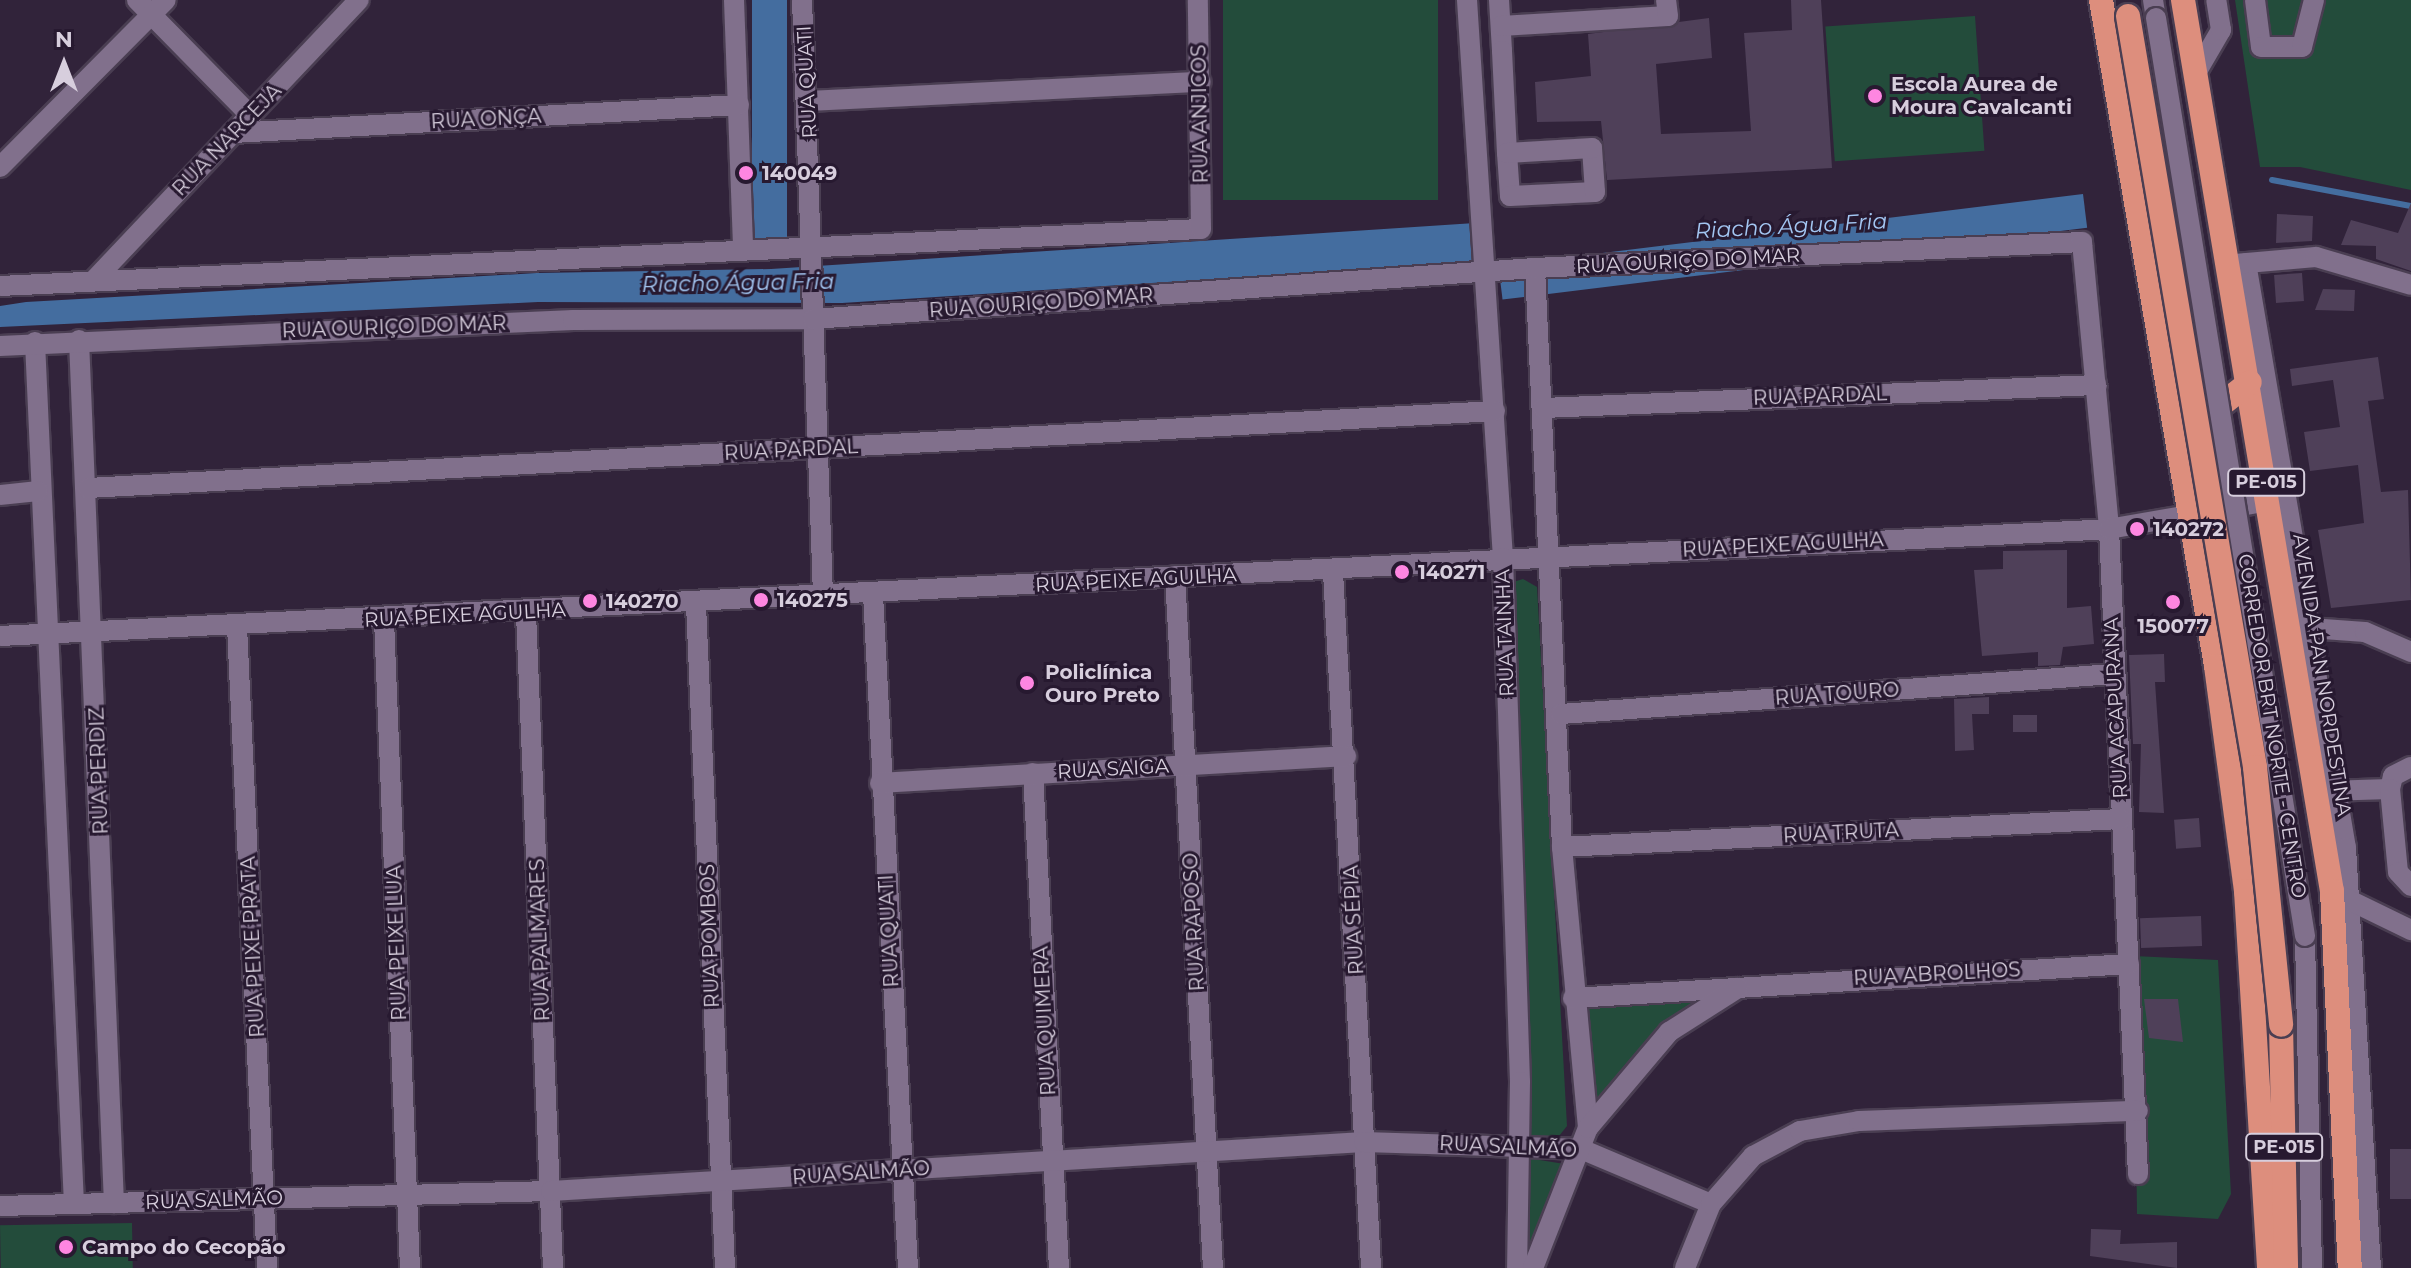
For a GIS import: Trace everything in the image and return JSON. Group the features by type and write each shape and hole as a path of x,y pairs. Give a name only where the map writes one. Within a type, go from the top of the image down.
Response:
{"highway":[{"name":"PE-015","path":"2101,0 2190,515 2246,891 2269,1268"},
{"name":"AVENIDA PAN NORDESTINA","path":"2183,0 2236,264 2250,382 2270,501 2299,627 2328,791 2341,896 2350,1268"},
{"name":"PE-015","path":"2126,8 2255,767 2281,1025 2286,1268"},
{"path":"2170,396 2212,412 2250,382"}],"street":[{"name":"RUA NARCEJA","path":"95,279 359,0"},
{"path":"734,0 739,105 753,247"},
{"name":"RUA QUATI","path":"802,0 814,246 816,449 823,596"},
{"name":"RUA ANJICOS","path":"814,246 1201,229 1198,0"},
{"name":"RUA TAINHA","path":"1467,0 1503,558 1517,1144 1517,1268"},
{"path":"1499,0 1507,153 1510,196 1595,192 1592,148 1507,153"},
{"path":"1501,26 1668,16 1666,0"},
{"path":"2196,73 2221,30 2216,0"},
{"path":"2255,0 2261,47 2302,47 2314,0"},
{"path":"0,167 151,5 251,116"},
{"name":"CORREDOR BRT NORTE - CENTRO","path":"2154,9 2305,936 2312,1268"},
{"path":"1471,52 1502,51"},
{"path":"808,101 1201,82"},
{"name":"RUA ONÇA","path":"233,133 739,105"},
{"name":"RUA OURIÇO DO MAR","path":"0,346 79,340 813,313 1486,268 2082,242"},
{"name":"RUA ACAPURANA","path":"2082,242 2109,529 2113,674 2138,1111 2138,1174"},
{"path":"0,286 814,246"},
{"path":"2411,285 2316,257 2236,264 2299,627 2365,632 2411,652"},
{"path":"1535,268 1561,714 1562,847 1573,998 1588,1128"},
{"name":"RUA PERDIZ","path":"79,340 94,633 114,1203"},
{"path":"35,342 38,491 48,632 74,1203"},
{"name":"RUA PARDAL","path":"1543,408 2097,385"},
{"name":"RUA PARDAL","path":"88,488 1495,411"},
{"path":"0,495 38,491"},
{"name":"RUA PEIXE AGULHA","path":"0,636 526,613 1175,576 1333,572 1503,558 2109,529 2270,501"},
{"name":"RUA SÉPIA","path":"1333,572 1346,756 1371,1268"},
{"name":"RUA RAPOSO","path":"1175,576 1213,1268"},
{"name":"RUA QUATI","path":"873,594 880,783 908,1268"},
{"name":"RUA POMBOS","path":"696,604 725,1268"},
{"name":"RUA PALMARES","path":"526,613 553,1268"},
{"name":"RUA PEIXE LUA","path":"384,619 410,1268"},
{"name":"RUA PEIXE PRATA","path":"237,626 267,1268"},
{"name":"RUA TOURO","path":"1561,714 2113,674"},
{"name":"RUA SAIGA","path":"880,783 1346,756"},
{"path":"2411,767 2393,776 2390,789 2398,872 2411,886"},
{"name":"RUA QUIMERA","path":"1033,773 1059,1268"},
{"path":"2328,791 2390,789"},
{"name":"RUA TRUTA","path":"1562,847 2121,819"},
{"path":"2341,896 2411,930"},
{"path":"2341,896 2371,1268"},
{"name":"RUA ABROLHOS","path":"1573,998 1745,984 2129,964"},
{"name":"RUA ABROLHOS","path":"1533,1268 1588,1128 1669,1032 1745,984"},
{"path":"1685,1268 1711,1204 1753,1156 1829,1124 2138,1111"},
{"name":"RUA SALMÃO","path":"0,1206 551,1191 903,1170 1052,1157 1364,1142 1517,1144 1581,1149 1711,1204"}],"green space":[{"path":"1223,0 1438,0 1438,200 1223,200"},
{"path":"2235,0 2411,0 2411,190 2300,167 2260,167"},
{"path":"1975,16 1984,151 1835,161 1825,26"},
{"path":"1523,579 1537,587 1567,1126 1555,1141 1527,1136 1513,582"},
{"path":"2134,956 2218,960 2231,1194 2218,1219 2137,1214"},
{"path":"1698,1000 1632,1061 1592,1113 1579,1006"},
{"path":"1527,1158 1571,1165 1523,1268"},
{"name":"Campo do Cecopão","path":"132,1223 133,1268 1,1268 0,1225"}],"water":[{"path":"752,0 787,0 787,240 752,240"},
{"path":"2083,194 2087,228 1503,300 1498,266"},
{"path":"1475,223 1477,262 842,303 538,302 0,327 0,306 26,302 537,273 771,269"}],"building":[{"path":"1791,0 1821,0 1832,168 1607,180 1601,121 1537,122 1535,82 1591,76 1588,34 1709,18 1712,58 1656,64 1661,134 1751,131 1744,33 1792,30"},
{"path":"2411,203 2411,271 2376,259 2376,246 2341,245 2351,220 2398,233"},
{"path":"2277,214 2313,216 2312,241 2276,243"},
{"path":"2302,273 2304,301 2276,303 2274,275"},
{"path":"2323,289 2355,290 2354,311 2315,310"},
{"path":"2378,357 2384,399 2368,401 2381,492 2408,490 2411,600 2331,608 2318,530 2364,523 2358,465 2310,471 2304,432 2340,427 2333,380 2292,386 2290,369"},
{"path":"2067,550 2067,608 2091,606 2094,644 2063,647 2060,665 2038,666 2038,652 1982,656 1974,570 2003,569 2003,551"},
{"path":"2164,654 2165,682 2155,682 2164,813 2139,812 2141,744 2133,744 2129,655"},
{"path":"1989,697 1989,714 1972,714 1974,750 1955,751 1954,699"},
{"path":"2013,715 2037,715 2037,732 2013,732"},
{"path":"2199,818 2201,847 2176,849 2174,820"},
{"path":"2201,916 2202,946 2141,948 2140,918"},
{"path":"2144,999 2178,999 2183,1042 2149,1038"},
{"path":"2390,1149 2411,1149 2411,1199 2390,1199"},
{"path":"2091,1229 2121,1230 2120,1244 2177,1242 2177,1268 2090,1256"}],"waterway":[{"name":"Riacho Água Fria","path":"2272,180 2411,206"}],"place":[{"name":"Escola Aurea de Moura Cavalcanti","path":"1875,96"},
{"name":"140049","path":"746,173"},
{"name":"140272","path":"2137,529"},
{"name":"140271","path":"1402,572"},
{"name":"140275","path":"761,600"},
{"name":"140270","path":"590,601"},
{"name":"150077","path":"2173,602"},
{"name":"Policlínica Ouro Preto","path":"1027,683"},
{"name":"Campo do Cecopão","path":"66,1247"}]}
